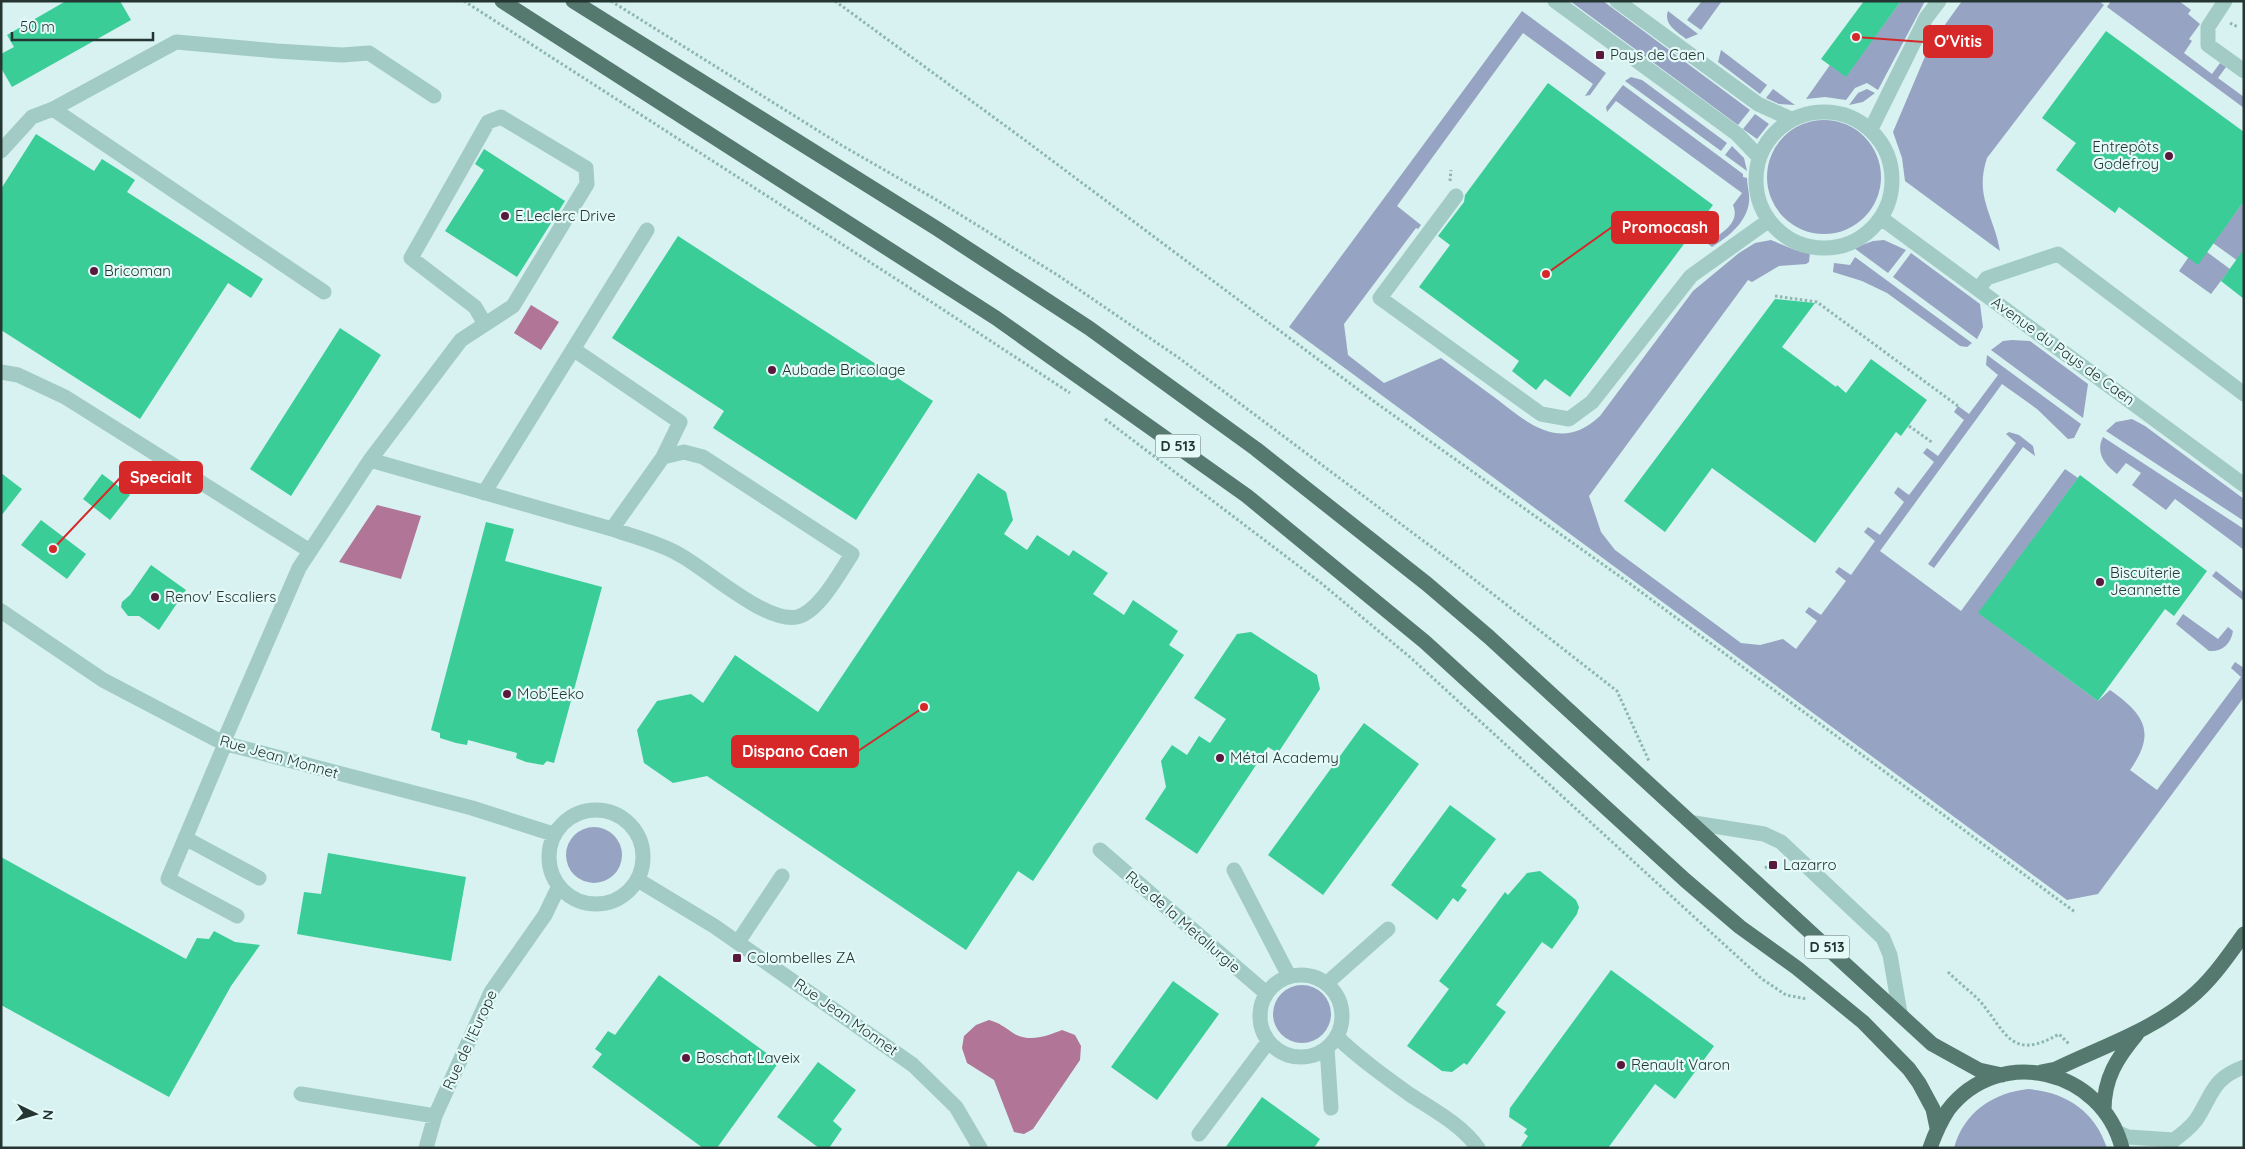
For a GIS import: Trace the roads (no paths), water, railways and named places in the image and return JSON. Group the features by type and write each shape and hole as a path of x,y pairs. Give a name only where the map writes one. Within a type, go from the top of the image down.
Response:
{"main road":[{"name":"D 513","path":"502,1 996,318 1247,496 1425,642 1692,886 1740,927 1835,998 1863,1022 1909,1069 1928,1096 1937,1128"},
{"name":"D 513","path":"573,1 936,228 1089,328 1256,449 1427,584 1489,637 1694,823 1932,1044 1979,1070 2002,1075"},
{"path":"1930,1148 1937,1128 1949,1110 1964,1094 1982,1082 2002,1075 2056,1069 2140,1031 2190,998 2223,962 2244,934"},
{"path":"2104,1110 2104,1096 2109,1074 2124,1049 2140,1031"},
{"path":"2037,1072 2057,1076 2075,1084 2091,1096 2104,1110 2117,1132 2122,1148"}],"street":[{"path":"1555,1 1737,134 1759,158"},
{"path":"1618,1 1758,104 1791,119"},
{"path":"1871,129 1926,18 1938,1"},
{"path":"2225,1 2208,27 2208,45 2244,70"},
{"path":"1,151 32,117 53,110 176,42 342,55 369,53 434,96"},
{"path":"53,110 324,292"},
{"path":"1814,112 1835,112 1854,118 1871,129 1883,144 1890,162 1891,194 1881,218 1865,235 1844,246 1823,249 1802,245 1784,236 1768,221 1759,202 1755,180 1759,158 1772,135 1791,119 1814,112"},
{"path":"237,916 168,879 299,568 370,460 461,340 513,306 587,184 586,168 501,116 488,122 411,258 474,307 485,324"},
{"path":"1456,196 1380,298 1541,414 1569,419 1592,402 1691,276 1768,221"},
{"name":"Avenue du Pays de Caen","path":"1881,218 2244,484"},
{"path":"484,493 647,230"},
{"path":"1978,289 1987,278 2058,254 2244,394"},
{"path":"573,349 680,422 663,457 612,529"},
{"path":"1,372 18,375 65,397 310,551"},
{"path":"370,460 612,529 680,554 760,608 782,615 798,617 819,603 852,554 703,457 684,452 663,457"},
{"name":"Rue Jean Monnet","path":"1,611 103,680 224,744 472,808 554,834"},
{"path":"600,809 618,815 633,827 642,843 643,862 638,880 626,894 609,903 591,905 573,899 558,888 550,871 548,852 554,834 565,820 582,811 600,809"},
{"path":"1694,823 1764,834 1780,842 1883,938 1890,955 1900,1013"},
{"path":"185,838 259,878"},
{"name":"Rue de la Metallurgie","path":"1100,850 1266,993"},
{"path":"1234,870 1289,976"},
{"path":"738,942 782,876"},
{"name":"Rue Jean Monnet","path":"638,880 738,942 913,1065 956,1107 980,1148"},
{"name":"Rue de l'Europe","path":"426,1148 434,1116 491,992 546,915 558,888"},
{"path":"1327,983 1388,929"},
{"path":"1302,974 1315,977 1327,983 1335,992 1342,1008 1342,1026 1337,1037 1327,1048 1316,1055 1290,1056 1268,1042 1262,1030 1259,1018 1261,1005 1266,993 1276,982 1289,976 1302,974"},
{"path":"1337,1037 1358,1057 1448,1119 1472,1139 1478,1148"},
{"path":"1199,1134 1268,1042"},
{"path":"1327,1048 1331,1108"},
{"path":"2117,1132 2128,1137 2168,1144 2195,1121 2218,1082 2224,1076 2244,1067"},
{"path":"301,1094 434,1116"}],"place":[{"name":"O'Vitis","path":"1856,37"},
{"name":"Pays de Caen","path":"1600,55"},
{"name":"Entrepôts Godefroy","path":"2169,156"},
{"name":"E.Leclerc Drive","path":"505,216"},
{"name":"Bricoman","path":"94,271"},
{"name":"Promocash","path":"1546,274"},
{"name":"Aubade Bricolage","path":"772,370"},
{"name":"Specialt","path":"53,549"},
{"name":"Biscuiterie Jeannette","path":"2100,582"},
{"name":"Renov' Escaliers","path":"155,597"},
{"name":"Mob’Eeko","path":"507,694"},
{"name":"Dispano Caen","path":"924,707"},
{"name":"Métal Academy","path":"1220,758"},
{"name":"Lazarro","path":"1773,865"},
{"name":"Colombelles ZA","path":"737,958"},
{"name":"Boschat Laveix","path":"686,1058"},
{"name":"Renault Varon","path":"1621,1065"}]}
